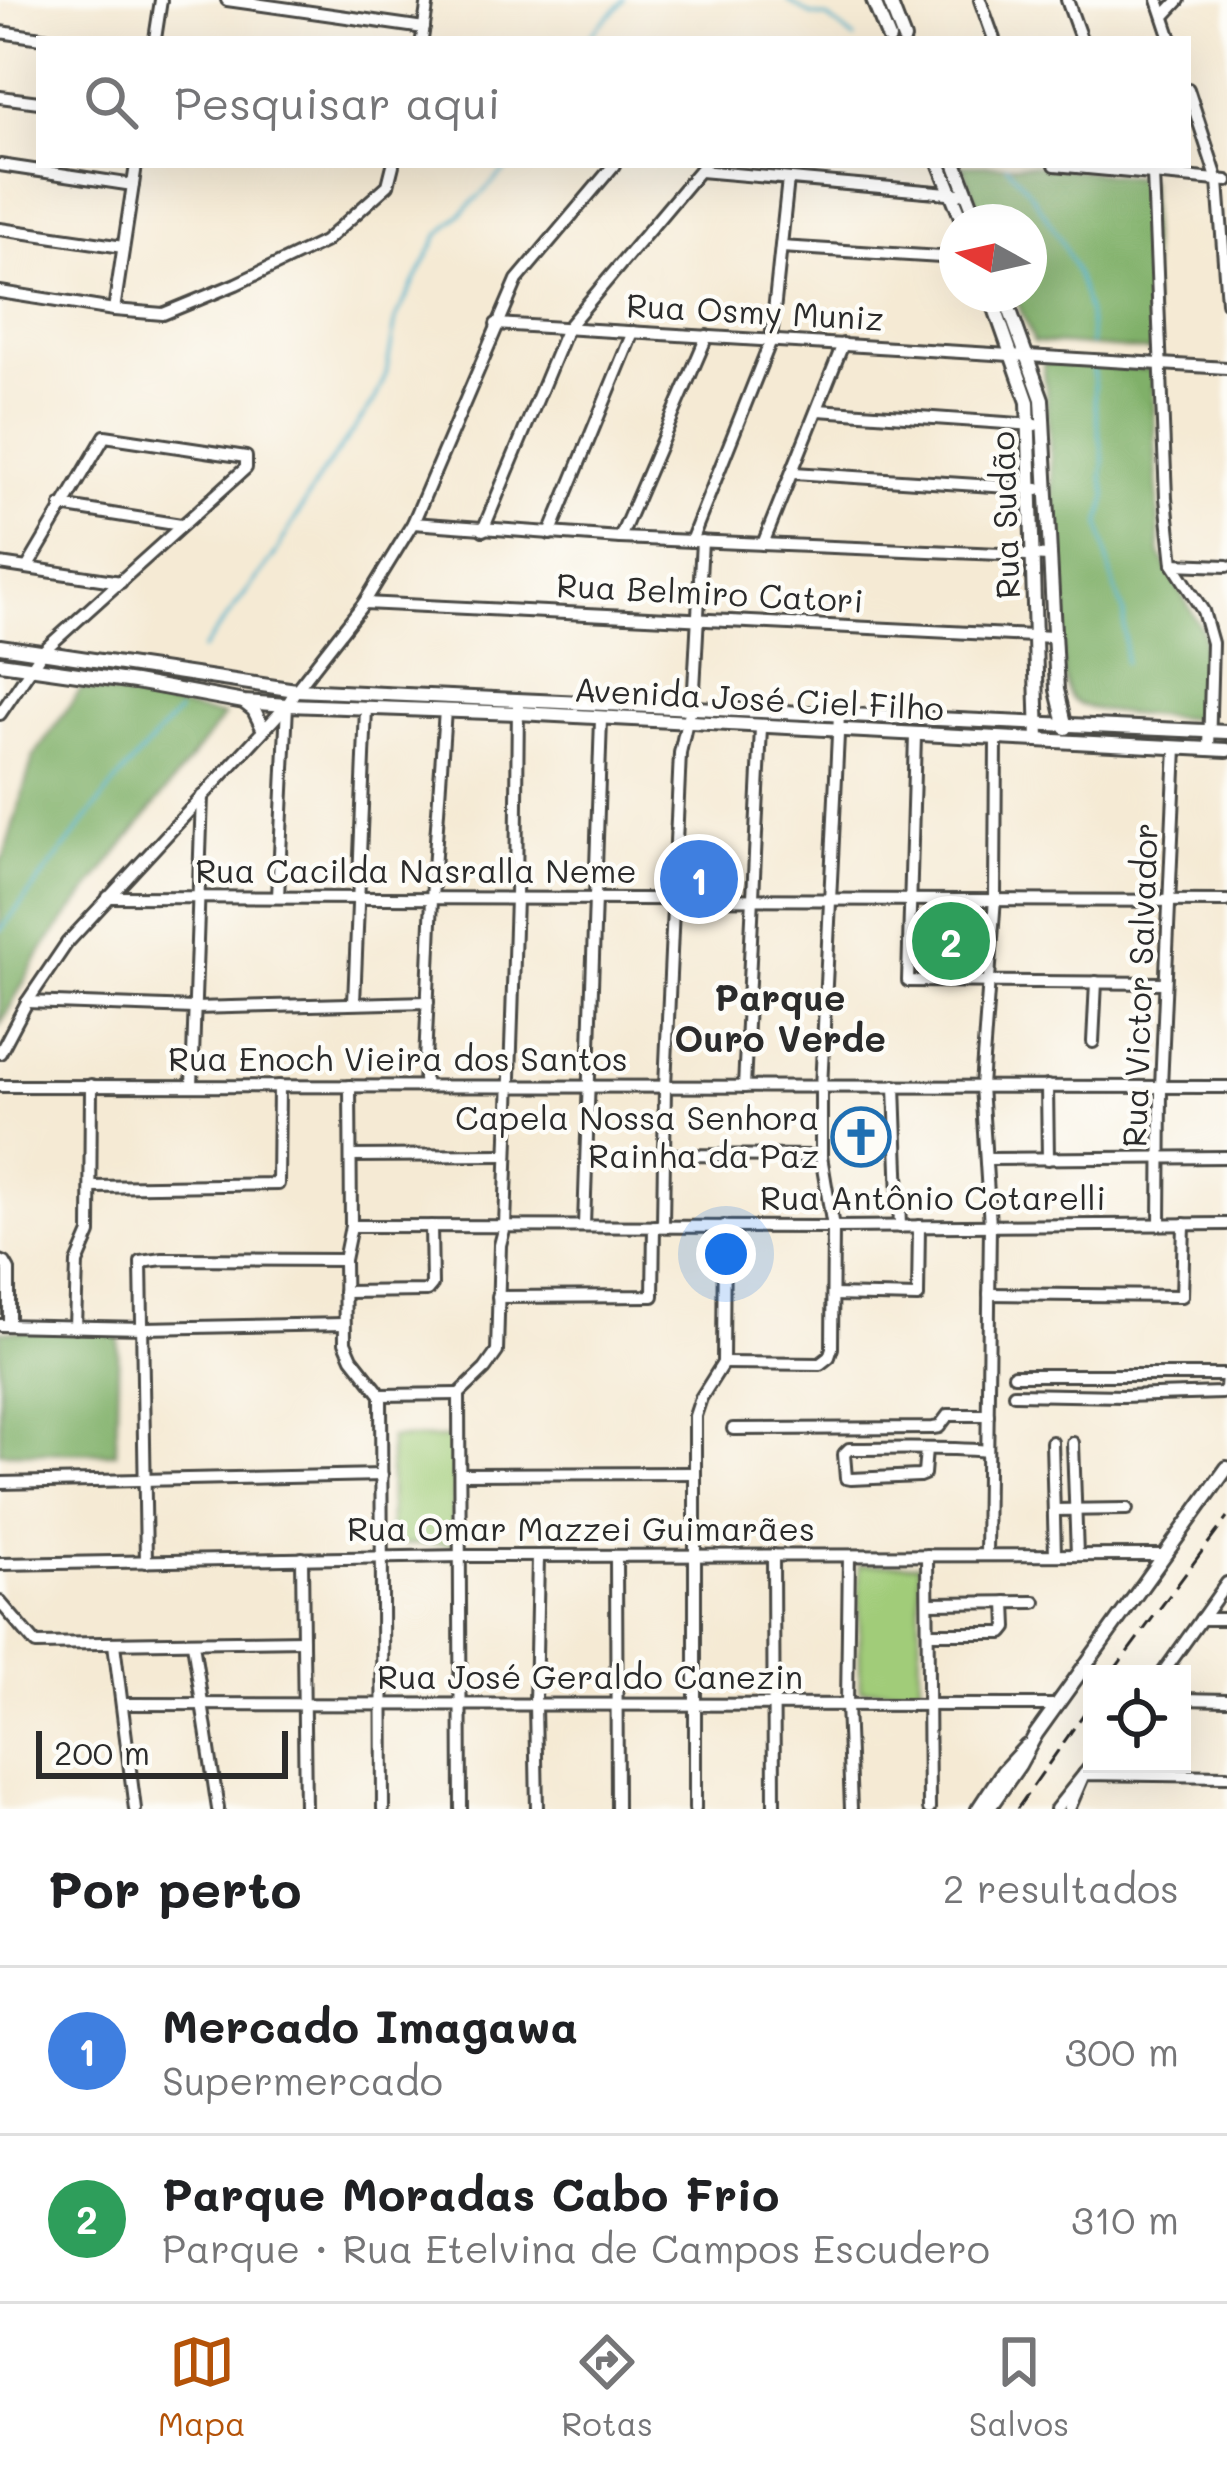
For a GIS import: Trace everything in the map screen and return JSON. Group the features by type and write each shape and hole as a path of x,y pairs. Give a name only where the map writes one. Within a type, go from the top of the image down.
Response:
{"street":[{"path":"155,36 161,0"},
{"path":"227,0 269,3 423,33 428,0"},
{"path":"346,16 348,0"},
{"path":"873,0 895,33"},
{"path":"889,0 895,33"},
{"path":"980,0 993,36"},
{"path":"1067,0 1080,36"},
{"path":"1158,0 1170,36"},
{"path":"1164,16 1179,0"},
{"path":"0,32 36,37"},
{"path":"0,97 36,102"},
{"path":"1191,97 1223,181 1227,302"},
{"path":"0,165 133,185"},
{"path":"114,310 136,168"},
{"path":"0,292 163,314 324,242 388,184 392,168"},
{"path":"0,1053 67,943 287,705 364,603 413,523 517,280 611,168"},
{"path":"483,530 567,328 702,168 968,195"},
{"path":"941,168 955,204"},
{"path":"957,168 971,204"},
{"path":"1128,169 1223,181"},
{"path":"1153,174 1166,497 1173,563 1203,611 1212,643 1209,749"},
{"path":"498,1297 653,1296 664,1155 680,753 692,706 698,619 697,541 771,340 788,179"},
{"path":"0,229 123,247"},
{"path":"781,247 939,257"},
{"name":"Rua Sudão","path":"996,312 1036,425 1057,690 1066,741"},
{"name":"Rua Sudão","path":"1010,312 1042,399 1036,425"},
{"name":"Rua Osmy Muniz","path":"496,324 1227,368"},
{"path":"550,534 633,332"},
{"path":"620,538 707,336"},
{"path":"763,544 843,344"},
{"path":"818,410 1036,425"},
{"path":"0,714 42,652 246,468 248,460 244,454 105,436 27,568"},
{"path":"794,473 1040,489"},
{"name":"Rua Sudão","path":"1038,740 1034,556 1040,489"},
{"path":"62,506 181,525"},
{"path":"413,523 620,538 1049,556"},
{"path":"1173,563 1227,566"},
{"path":"0,564 122,582"},
{"name":"Rua Belmiro Catori","path":"364,603 1053,637"},
{"name":"Avenida José Ciel Filho","path":"0,646 296,690 518,706 601,719 1227,750"},
{"name":"Avenida José Ciel Filho","path":"0,663 287,705 445,710 692,706 1227,732"},
{"path":"244,702 263,728 286,737"},
{"path":"278,897 287,705"},
{"path":"382,1395 459,1394 492,1370 497,1350 516,898 518,706"},
{"path":"354,1003 366,708"},
{"path":"424,1086 445,710"},
{"path":"723,1364 820,1364 832,1348 833,1227 821,1156 821,1088 839,714"},
{"path":"584,1226 601,719"},
{"path":"744,1087 761,728"},
{"path":"915,736 908,981 1165,982"},
{"path":"986,1555 990,1225 981,1086 995,898 996,738"},
{"name":"Rua Victor Salvador","path":"1160,1224 1176,747"},
{"path":"192,1086 202,796"},
{"name":"Rua Cacilda Nasralla Neme","path":"108,897 1227,901"},
{"path":"1093,1042 1096,982"},
{"path":"27,1002 194,1007 428,1002"},
{"path":"75,1327 77,1263 90,1233 91,1085"},
{"name":"Rua Enoch Vieira dos Santos","path":"0,1086 1227,1087"},
{"path":"92,1187 278,1184 279,1086"},
{"path":"350,1086 352,1226 344,1260 345,1342 382,1395 383,1809"},
{"path":"895,1086 901,1226"},
{"path":"1047,1086 1048,1159"},
{"path":"351,1156 505,1155"},
{"path":"664,1155 821,1156"},
{"path":"986,1159 1227,1156"},
{"path":"989,1294 1182,1296 1184,1224"},
{"name":"Rua Antônio Cotarelli","path":"352,1226 1227,1224"},
{"path":"344,1292 427,1292 432,1286 431,1226"},
{"path":"695,1809 696,1406 723,1364 724,1226"},
{"path":"833,1295 918,1297 919,1226"},
{"path":"146,1562 140,1267 145,1261 344,1260"},
{"path":"0,1261 9,1270 4,1325 344,1324"},
{"path":"1014,1375 1227,1375 1222,1393 1014,1394"},
{"path":"459,1394 461,1809"},
{"path":"733,1429 933,1428 948,1415 988,1415"},
{"path":"1052,1442 1055,1555"},
{"path":"1073,1443 1077,1555"},
{"path":"926,1450 926,1468 919,1476 851,1479 844,1474 844,1454 849,1449 926,1450 987,1451"},
{"path":"977,1809 1057,1706 1227,1468"},
{"path":"460,1474 694,1473"},
{"path":"0,1483 382,1475"},
{"path":"1054,1510 1127,1509"},
{"path":"773,1555 774,1809"},
{"path":"927,1555 929,1809"},
{"name":"Rua Omar Mazzei Guimarães","path":"0,1564 462,1556 1162,1555"},
{"path":"849,1556 850,1809"},
{"path":"537,1809 538,1557"},
{"path":"616,1557 617,1809"},
{"path":"302,1558 305,1809"},
{"path":"1169,1665 1227,1583"},
{"path":"0,1602 36,1644 303,1640"},
{"path":"928,1633 1003,1633 1006,1602"},
{"path":"928,1603 1035,1602"},
{"path":"1202,1619 1227,1619"},
{"path":"193,1643 218,1809"},
{"path":"114,1644 135,1809"},
{"path":"1191,1699 1227,1700"},
{"name":"Rua José Geraldo Canezin","path":"122,1704 1057,1706"},
{"path":"988,1809 1036,1734"},
{"path":"1056,1809 1086,1773"},
{"path":"1069,1809 1087,1773"},
{"path":"1168,1773 1227,1776"}],"green space":[{"path":"963,168 1059,168 1149,181 1151,351 1034,342 1022,312 1047,312 1047,204 978,204"},
{"path":"1043,364 1152,370 1155,375 1160,555 1204,633 1200,711 1194,719 1098,710 1075,702 1069,693"},
{"path":"82,688 224,716 41,951 0,1025 0,861 33,758"},
{"path":"925,906 984,910 984,966 980,972 923,974 915,967 918,915"},
{"path":"0,1331 119,1331 116,1453 0,1452"},
{"path":"390,1438 453,1438 453,1544 390,1544"},
{"path":"919,1564 920,1689 860,1690 859,1565"}],"waterway":[{"path":"590,36 624,0"},
{"path":"787,0 811,15 828,18 851,36"},
{"path":"202,650 274,556 321,475 375,400 386,374 396,318 438,236 508,168"},
{"path":"1008,168 1065,248 1084,296 1091,345"},
{"path":"1093,366 1107,495 1100,523 1124,613 1125,663"},
{"path":"0,931 119,778 178,712"}],"railway":[{"path":"1118,1665 1227,1518"},
{"path":"1017,1809 1083,1715"}],"place":[{"name":"Mercado Imagawa","path":"699,879"},
{"name":"Parque Moradas Cabo Frio","path":"951,941"},
{"name":"Capela Nossa Senhora Rainha da Paz","path":"861,1137"}],"district":[{"name":"Parque Ouro Verde","path":"780,1018"}]}
